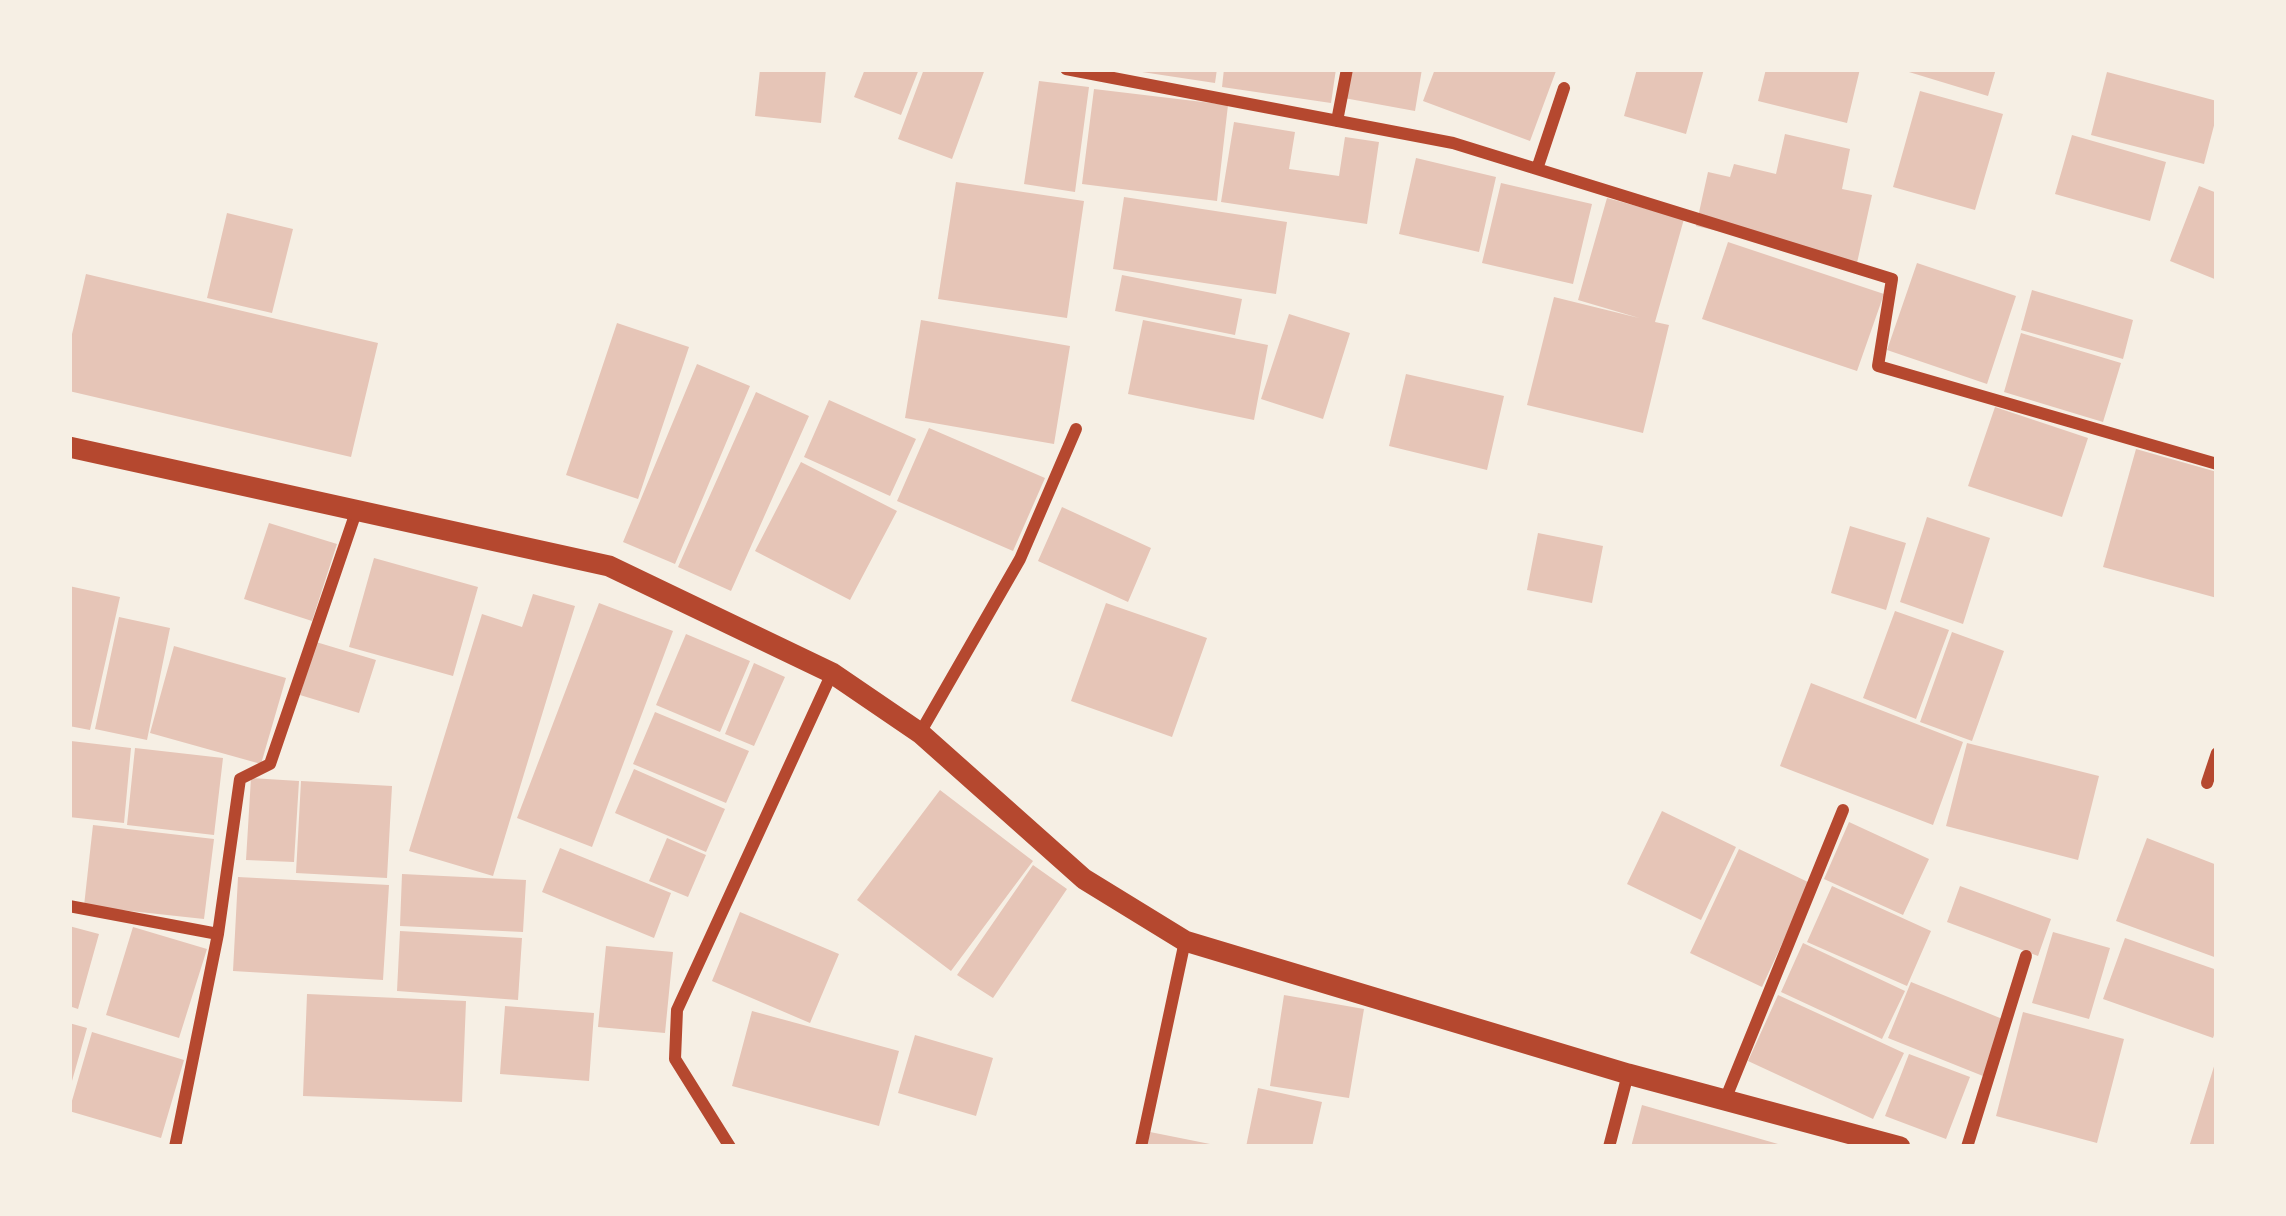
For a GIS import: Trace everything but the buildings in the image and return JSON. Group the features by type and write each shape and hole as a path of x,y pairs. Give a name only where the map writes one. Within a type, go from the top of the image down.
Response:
{"street":[{"path":"1066,69 1453,143 1892,279 1878,366 2217,464"},
{"path":"1337,121 1346,69"},
{"path":"1538,169 1564,88"},
{"path":"920,733 1020,559 1076,429"},
{"path":"69,447 609,566 832,673 920,733 1084,879 1186,941 1628,1074 1900,1147"},
{"path":"176,1147 218,934 239,779 270,764 356,512"},
{"path":"730,1147 675,1059 677,1010 832,673"},
{"path":"2207,783 2217,753"},
{"path":"1724,1100 1843,810"},
{"path":"69,906 218,934"},
{"path":"1141,1147 1186,941"},
{"path":"1967,1147 2026,956"},
{"path":"1609,1147 1628,1074"}]}
